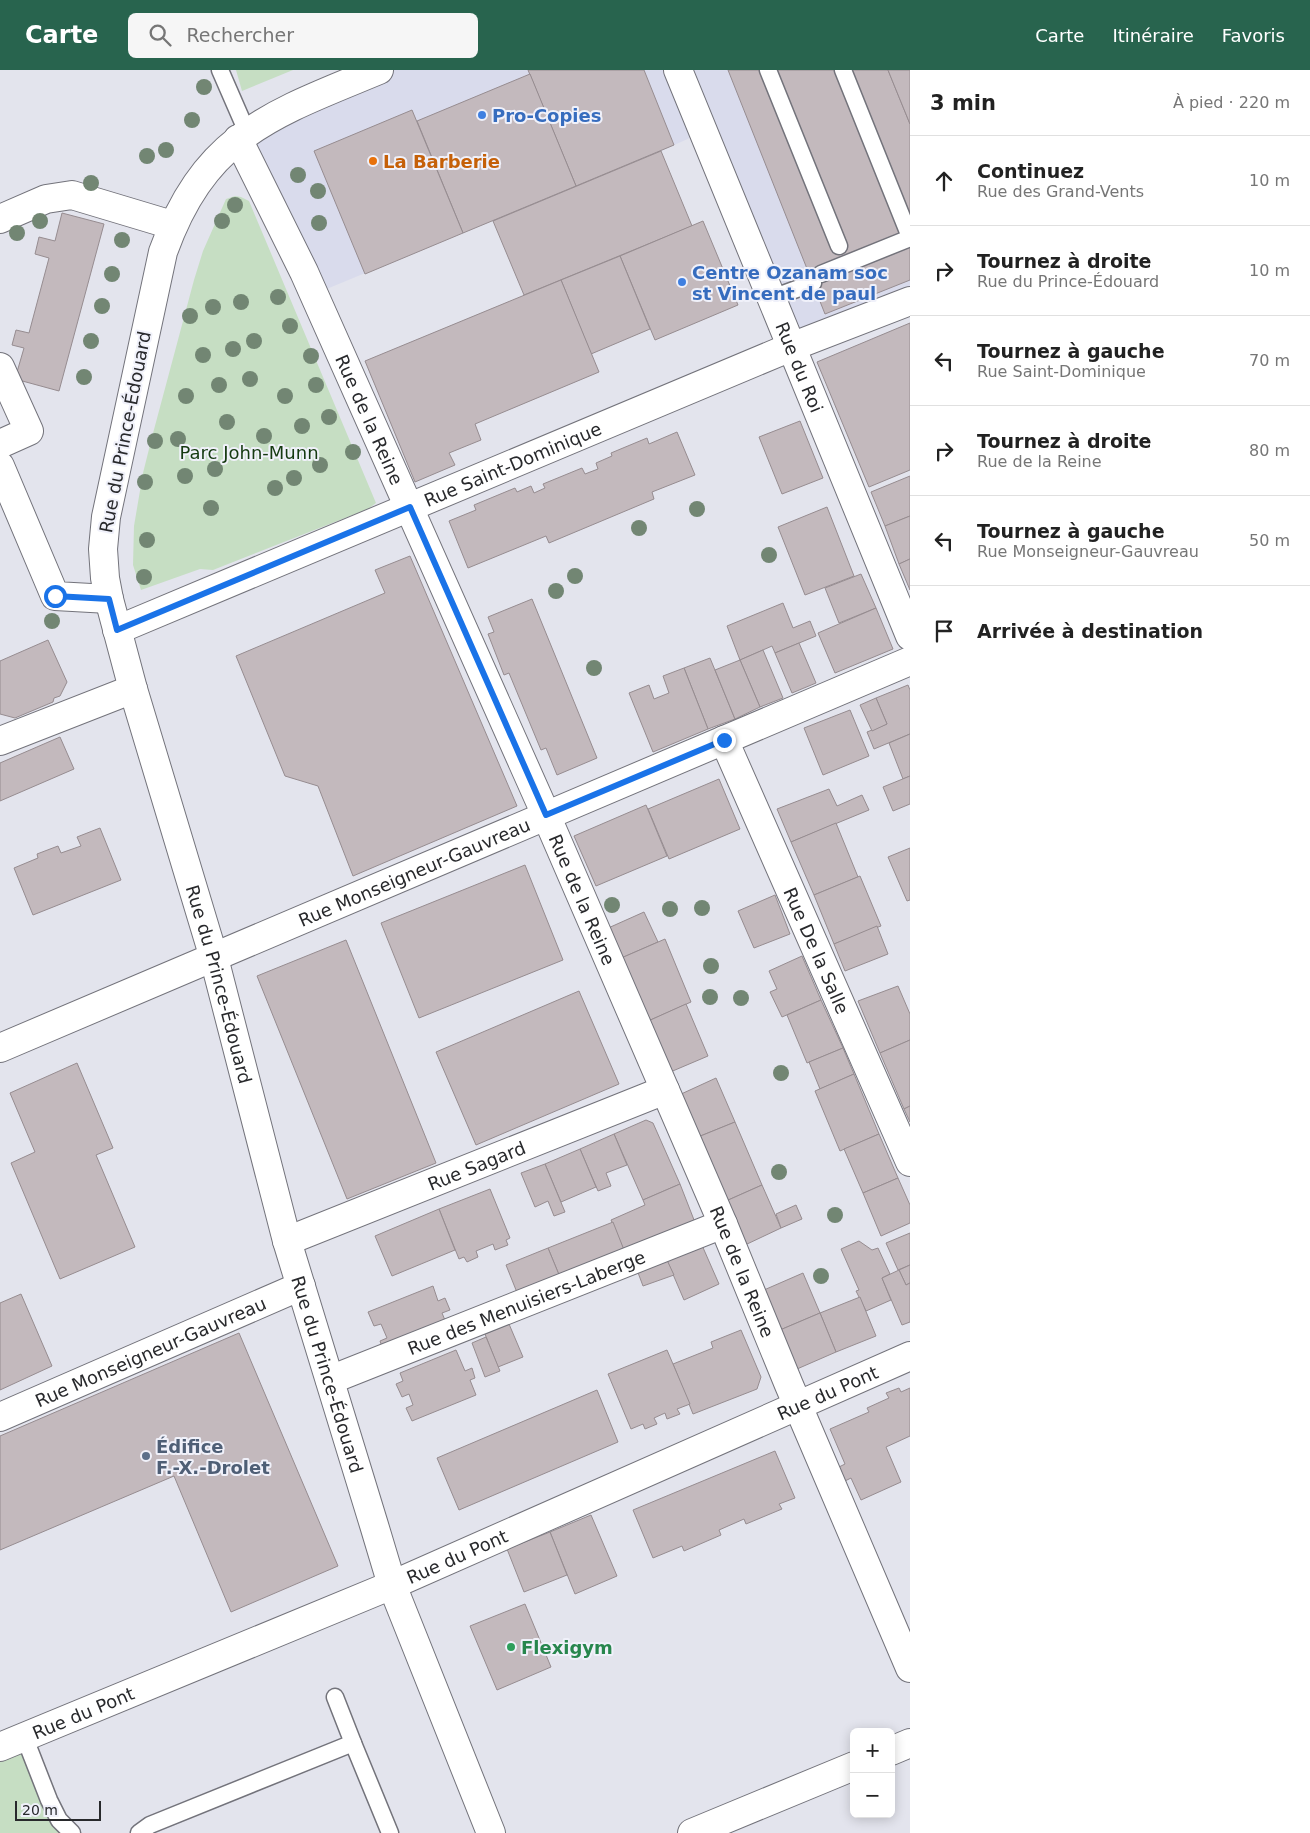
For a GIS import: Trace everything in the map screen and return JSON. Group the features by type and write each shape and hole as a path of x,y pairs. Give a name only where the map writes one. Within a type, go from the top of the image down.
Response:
{"street":[{"name":"Rue du Prince-Édouard","path":"379,70 311,98 263,122 243,135 209,166 172,225 163,252 106,516 103,550 105,578 117,630 214,958 287,1242 392,1584 490,1833"},
{"name":"Rue du Roi","path":"678,70 910,636"},
{"name":"Rue de la Reine","path":"243,135 546,815 665,1090 910,1668"},
{"path":"0,219 46,199 72,195 172,225"},
{"name":"Rue Saint-Dominique","path":"117,630 791,347 910,301"},
{"path":"0,367 29,431 0,444"},
{"path":"0,466 55,596 109,599"},
{"name":"Rue Monseigneur-Gauvreau","path":"0,1048 910,662"},
{"path":"0,741 133,689"},
{"name":"Rue De la Salle","path":"724,740 910,1162"},
{"name":"Rue Sagard","path":"287,1242 665,1090"},
{"name":"Rue des Menuisiers-Laberge","path":"330,1380 722,1224"},
{"name":"Rue Monseigneur-Gauvreau","path":"0,1417 301,1286"},
{"name":"Rue du Pont","path":"0,1748 24,1736 392,1584 910,1356"},
{"path":"895,1749 910,1743"},
{"path":"692,1833 850,1768"}],"lane":[{"path":"220,70 243,135"},
{"path":"768,70 839,246"},
{"path":"772,298 910,237 843,70"},
{"path":"335,1697 390,1833"},
{"path":"24,1736 52,1806 59,1820 72,1833"},
{"path":"139,1833 150,1825 353,1743"}],"shaded area":[{"path":"379,70 910,70 910,301 791,347 703,132 312,295 247,132"}],"green space":[{"path":"236,70 293,70 242,91"},
{"name":"Parc John-Munn","path":"235,196 249,201 376,503 368,509 213,570 200,569 141,590 133,565 134,526 143,473 203,251 226,199"},
{"path":"24,1736 72,1833 0,1833 0,1747"}],"building":[{"path":"528,70 644,70 674,145 576,186"},
{"path":"728,70 888,70 910,124 910,280 825,314"},
{"path":"888,70 910,70 910,124 892,80"},
{"path":"530,74 576,186 463,233 417,121"},
{"path":"412,110 463,233 365,274 314,151"},
{"path":"661,151 692,226 524,295 493,221"},
{"path":"62,213 104,224 59,391 15,379 24,348 12,345 16,330 29,333 49,258 35,254 39,237 55,241"},
{"path":"703,221 738,305 655,340 620,256"},
{"path":"620,256 650,329 591,354 561,280"},
{"path":"561,280 599,372 475,424 481,440 449,453 455,465 415,482 365,361"},
{"path":"910,323 910,470 869,487 817,362"},
{"path":"800,421 823,478 782,494 759,437"},
{"path":"677,432 695,475 652,492 654,499 549,543 546,536 468,568 449,521 476,510 474,505 515,488 517,492 531,486 534,493 545,488 543,484 582,468 585,474 598,469 596,463 612,456 611,453 647,438 649,444"},
{"path":"910,476 910,516 885,526 871,492"},
{"path":"827,507 854,576 805,595 778,527"},
{"path":"910,516 910,559 899,564 885,526"},
{"path":"410,556 517,806 353,876 318,786 285,776 236,656 385,593 375,570"},
{"path":"910,559 910,590 899,564"},
{"path":"861,574 876,608 839,623 825,588"},
{"path":"532,599 597,758 557,775 546,748 541,750 509,673 504,675 488,634 494,632 488,617"},
{"path":"783,603 793,628 810,621 816,636 775,653 772,646 740,660 727,626"},
{"path":"876,608 893,649 835,673 818,633"},
{"path":"48,640 67,682 60,696 54,698 53,702 15,718 0,714 0,661"},
{"path":"799,643 816,683 792,693 775,653"},
{"path":"763,650 783,698 760,707 740,660"},
{"path":"710,658 735,719 708,729 684,668"},
{"path":"740,660 760,707 735,719 715,670"},
{"path":"684,668 708,729 653,752 629,693 649,685 654,699 669,693 663,676"},
{"path":"908,685 910,690 910,734 874,749 867,732 887,724 876,698"},
{"path":"876,698 887,724 872,731 860,705"},
{"path":"850,710 869,756 823,775 804,728"},
{"path":"910,734 910,776 903,779 889,743"},
{"path":"60,737 74,769 0,801 0,763"},
{"path":"910,776 910,804 893,811 883,787"},
{"path":"719,779 740,829 669,859 648,809"},
{"path":"829,789 837,806 862,795 869,810 791,842 777,809"},
{"path":"646,805 667,856 596,886 574,836"},
{"path":"836,823 858,877 814,895 791,842"},
{"path":"100,828 121,880 33,915 14,868 38,858 37,854 58,846 61,853 81,846 77,837"},
{"path":"910,848 910,900 907,901 888,857"},
{"path":"525,865 563,960 419,1018 381,923"},
{"path":"860,876 881,926 834,944 814,895"},
{"path":"775,895 790,934 754,948 738,911"},
{"path":"644,912 658,942 619,959 606,929"},
{"path":"877,926 888,954 845,971 834,944"},
{"path":"665,939 691,1002 646,1022 619,959"},
{"path":"346,940 436,1163 347,1199 257,976"},
{"path":"802,956 821,1000 782,1017 770,992 777,989 769,971"},
{"path":"898,986 910,1014 910,1040 880,1053 858,1001"},
{"path":"579,991 619,1084 476,1145 436,1052"},
{"path":"821,1000 843,1048 807,1063 787,1015"},
{"path":"686,1004 708,1056 668,1073 646,1022"},
{"path":"910,1040 910,1106 904,1109 880,1053"},
{"path":"843,1048 854,1074 820,1089 809,1062"},
{"path":"77,1063 113,1148 96,1155 135,1247 60,1279 11,1163 35,1152 10,1093"},
{"path":"854,1074 879,1134 840,1151 815,1091"},
{"path":"716,1078 735,1122 698,1137 679,1095"},
{"path":"910,1106 910,1122 904,1109"},
{"path":"646,1120 653,1123 680,1184 643,1200 614,1134"},
{"path":"735,1122 762,1185 726,1201 698,1137"},
{"path":"614,1134 627,1165 606,1173 611,1186 598,1191 580,1149"},
{"path":"879,1134 898,1178 863,1193 844,1149"},
{"path":"580,1149 596,1187 561,1202 545,1164"},
{"path":"545,1164 565,1212 554,1216 548,1201 535,1207 521,1173"},
{"path":"898,1178 910,1205 910,1223 881,1236 863,1193"},
{"path":"680,1184 696,1225 626,1255 611,1220 645,1205 643,1200"},
{"path":"762,1185 781,1228 745,1245 726,1201"},
{"path":"490,1189 510,1238 506,1240 508,1245 495,1250 493,1244 476,1251 478,1257 467,1262 464,1257 459,1259 439,1209"},
{"path":"796,1205 802,1219 781,1228 776,1214"},
{"path":"439,1209 455,1250 392,1276 375,1236"},
{"path":"613,1222 626,1255 562,1282 548,1248"},
{"path":"910,1233 910,1265 898,1270 886,1243"},
{"path":"859,1241 872,1250 878,1248 890,1274 882,1278 891,1300 866,1311 856,1291 859,1290 841,1249"},
{"path":"701,1243 719,1284 684,1300 666,1258"},
{"path":"548,1248 562,1282 520,1300 506,1265"},
{"path":"666,1258 674,1275 643,1286 637,1270"},
{"path":"910,1265 910,1283 906,1285 899,1270"},
{"path":"899,1270 906,1285 910,1283 910,1322 902,1325 882,1278"},
{"path":"803,1273 820,1313 780,1330 764,1290"},
{"path":"433,1286 438,1301 445,1298 450,1310 442,1313 449,1330 384,1352 380,1341 387,1338 381,1324 374,1326 368,1312"},
{"path":"21,1294 52,1366 0,1390 0,1303"},
{"path":"860,1297 876,1336 836,1352 820,1313"},
{"path":"820,1313 836,1352 797,1369 780,1330"},
{"path":"509,1324 523,1357 498,1367 485,1334"},
{"path":"741,1330 761,1377 757,1389 693,1414 673,1364 713,1348 711,1342"},
{"name":"Édifice F.-X.-Drolet","path":"239,1333 338,1566 231,1612 174,1476 0,1550 0,1436"},
{"path":"486,1337 500,1371 485,1377 472,1343"},
{"path":"456,1350 465,1371 472,1368 475,1378 470,1380 476,1395 412,1421 406,1408 413,1405 409,1394 402,1397 396,1384 403,1381 400,1373"},
{"path":"667,1350 690,1404 677,1409 680,1414 667,1419 665,1413 654,1418 657,1424 645,1429 643,1424 631,1429 608,1374"},
{"path":"899,1388 901,1392 910,1388 910,1436 886,1447 901,1482 861,1500 851,1478 845,1481 839,1467 845,1464 830,1429 869,1412 867,1408 889,1398 886,1393"},
{"path":"597,1390 618,1442 459,1510 437,1458"},
{"path":"775,1451 795,1498 779,1504 782,1509 746,1524 744,1519 719,1530 721,1535 684,1551 682,1546 653,1558 633,1510"},
{"path":"591,1515 617,1576 575,1594 550,1532"},
{"path":"550,1532 567,1575 524,1592 507,1549"},
{"name":"Flexigym","path":"525,1604 551,1667 497,1690 470,1626"}],"place":[{"name":"Pro-Copies","path":"482,115"},
{"name":"La Barberie","path":"373,161"},
{"name":"Centre Ozanam soc st Vincent de paul","path":"682,282"},
{"name":"Édifice F.-X.-Drolet","path":"146,1456"},
{"name":"Flexigym","path":"511,1647"}],"route":[{"path":"55,596 109,599 117,630 410,507 546,815 724,740"}]}
